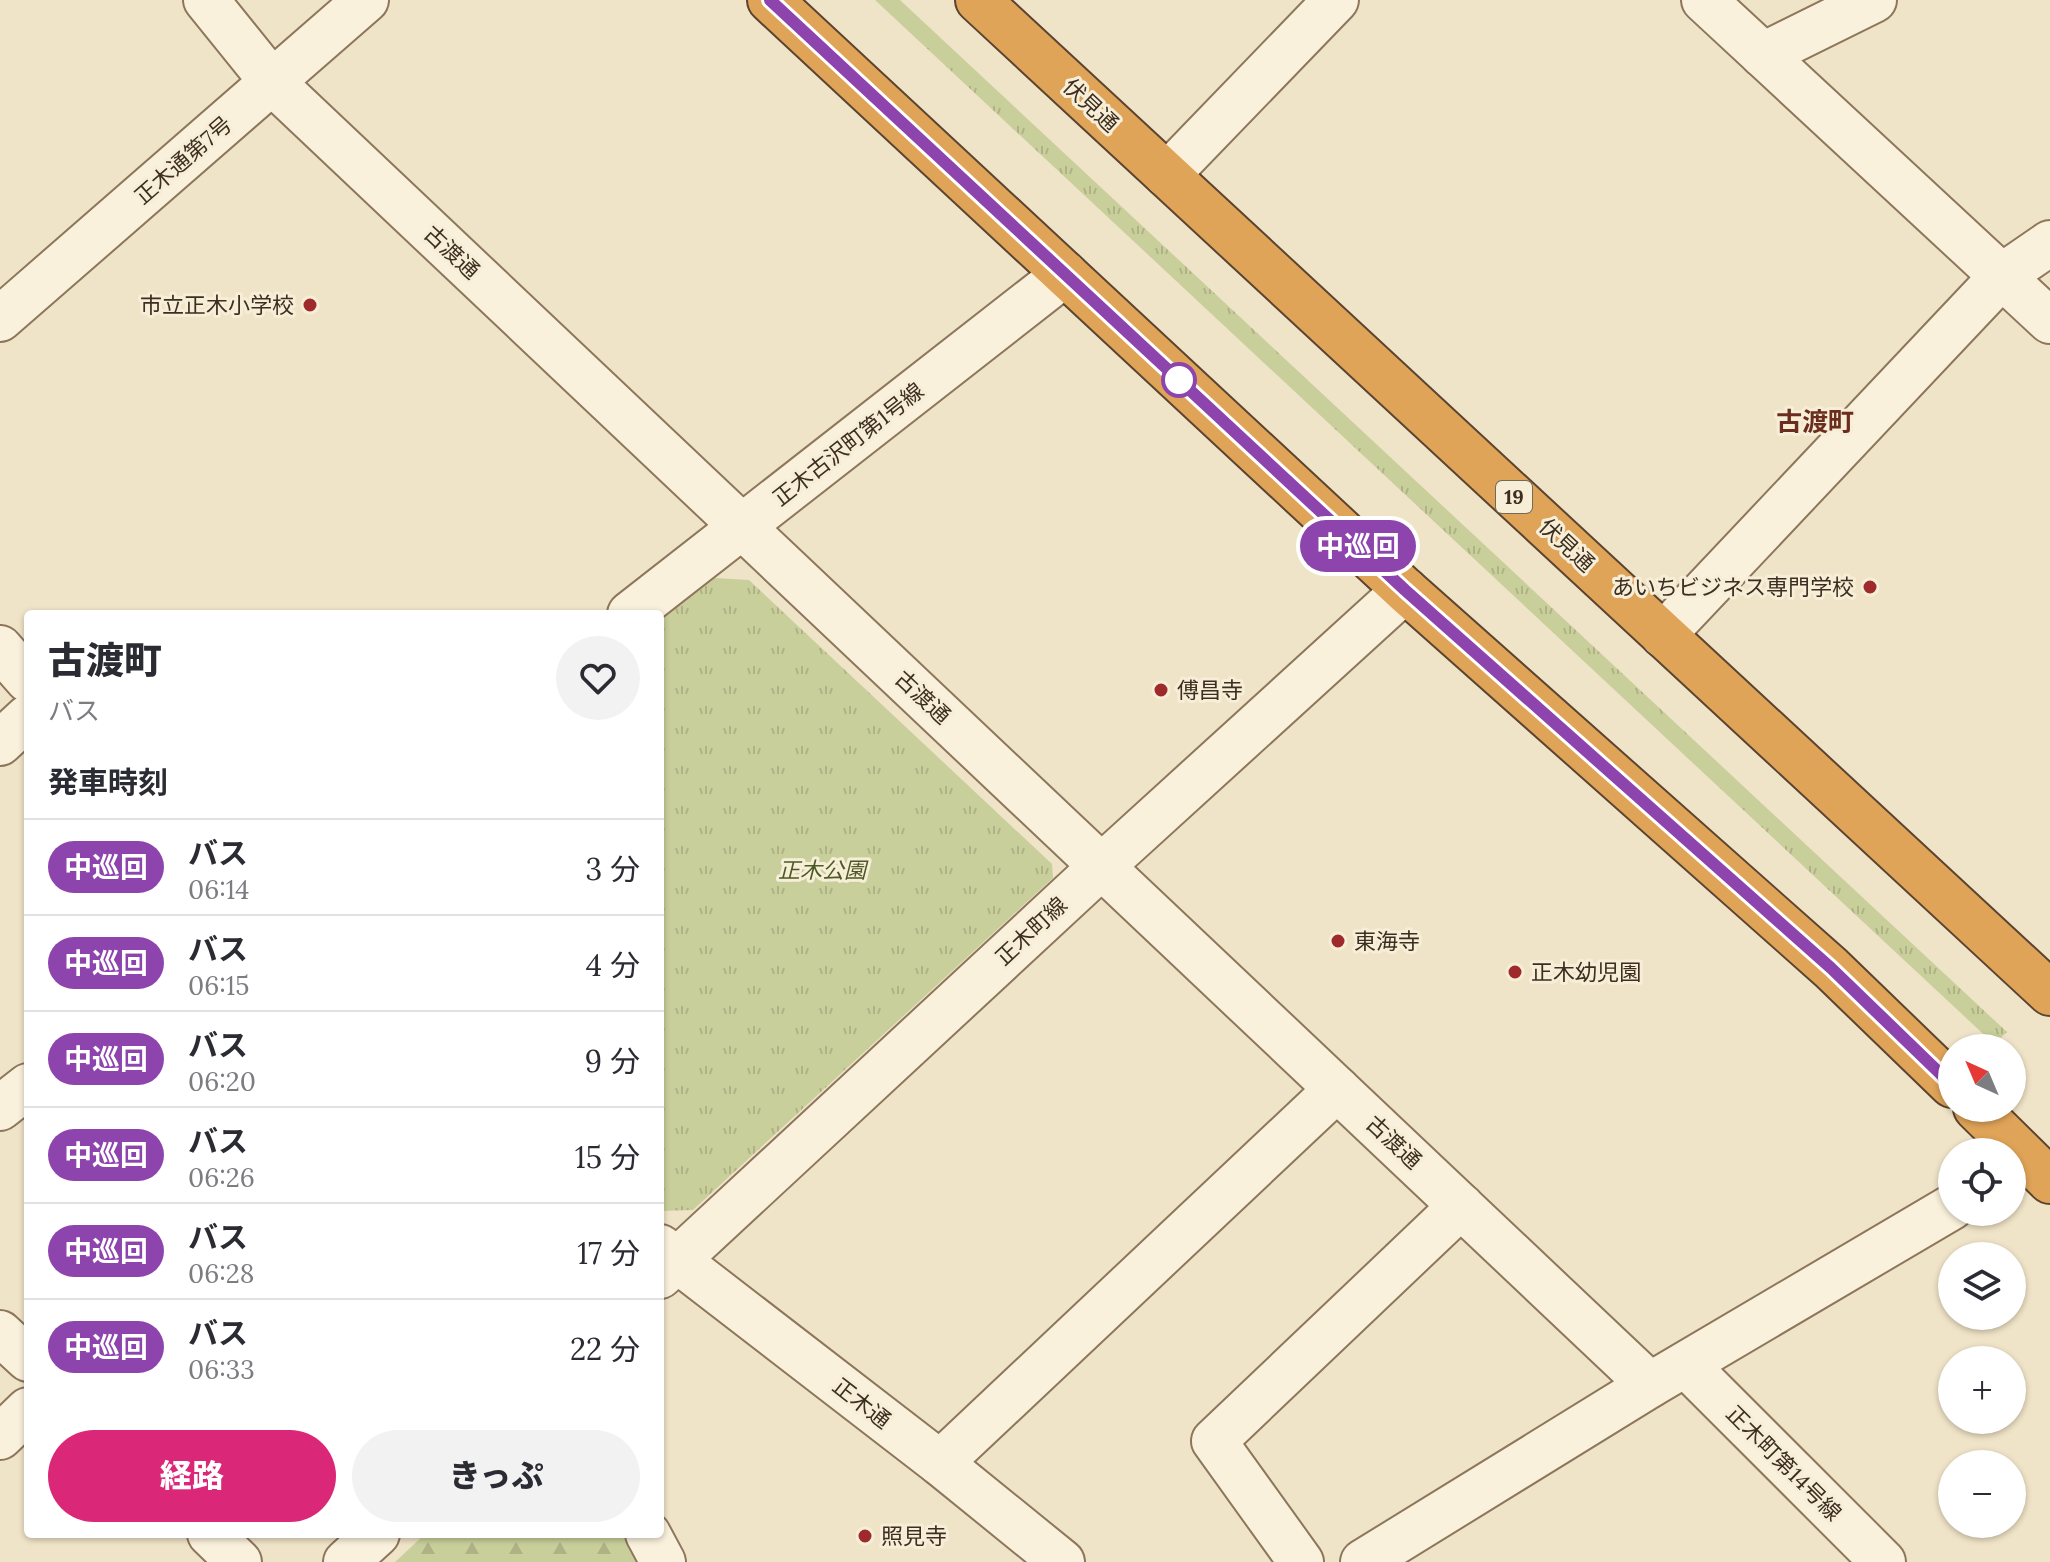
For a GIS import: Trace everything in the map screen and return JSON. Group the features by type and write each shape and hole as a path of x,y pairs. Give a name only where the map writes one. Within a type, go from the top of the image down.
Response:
{"highway":[{"path":"770,0 1405,590 1831,968 1938,1071"},
{"name":"伏見通","path":"978,0 2050,993"},
{"path":"1990,1122 2036,1166"}],"street":[{"name":"古渡通","path":"206,0 273,83 1461,1206 1668,1375"},
{"name":"正木通第7号","path":"0,319 366,0"},
{"path":"1167,175 1336,0"},
{"path":"1704,0 2050,321"},
{"path":"1763,55 1874,0"},
{"path":"1663,635 2002,276 2050,243"},
{"name":"正木古沢町第1号線","path":"635,610 1065,274"},
{"name":"正木町線","path":"666,1261 1405,590"},
{"path":"0,648 24,675"},
{"path":"0,743 24,721"},
{"path":"0,1108 24,1089"},
{"path":"940,1463 1337,1089"},
{"path":"1301,1562 1214,1441 1461,1206"},
{"path":"1363,1562 1668,1375 1938,1215"},
{"name":"正木通","path":"666,1261 940,1463 1062,1562"},
{"path":"0,1333 24,1355"},
{"name":"正木町第14号線","path":"1668,1375 1883,1562"},
{"path":"0,1437 24,1414"},
{"path":"214,1538 239,1562"},
{"path":"346,1562 373,1538"},
{"path":"650,1538 663,1562"}],"green space":[{"path":"875,0 900,0 2007,1032 1983,1034"},
{"name":"正木公園","path":"715,578 749,580 1052,864 1053,878 693,1210 664,1211 664,618"},
{"path":"421,1538 628,1538 642,1562 395,1562"}],"bus line":[{"name":"中巡回","path":"770,0 1405,590 1831,968 1938,1071"}],"place":[{"name":"市立正木小学校","path":"310,305"},
{"name":"あいちビジネス専門学校","path":"1870,587"},
{"name":"傅昌寺","path":"1161,690"},
{"name":"東海寺","path":"1338,941"},
{"name":"正木幼児園","path":"1515,972"},
{"name":"照見寺","path":"865,1536"}],"district":[{"name":"古渡町","path":"1815,422"}]}
